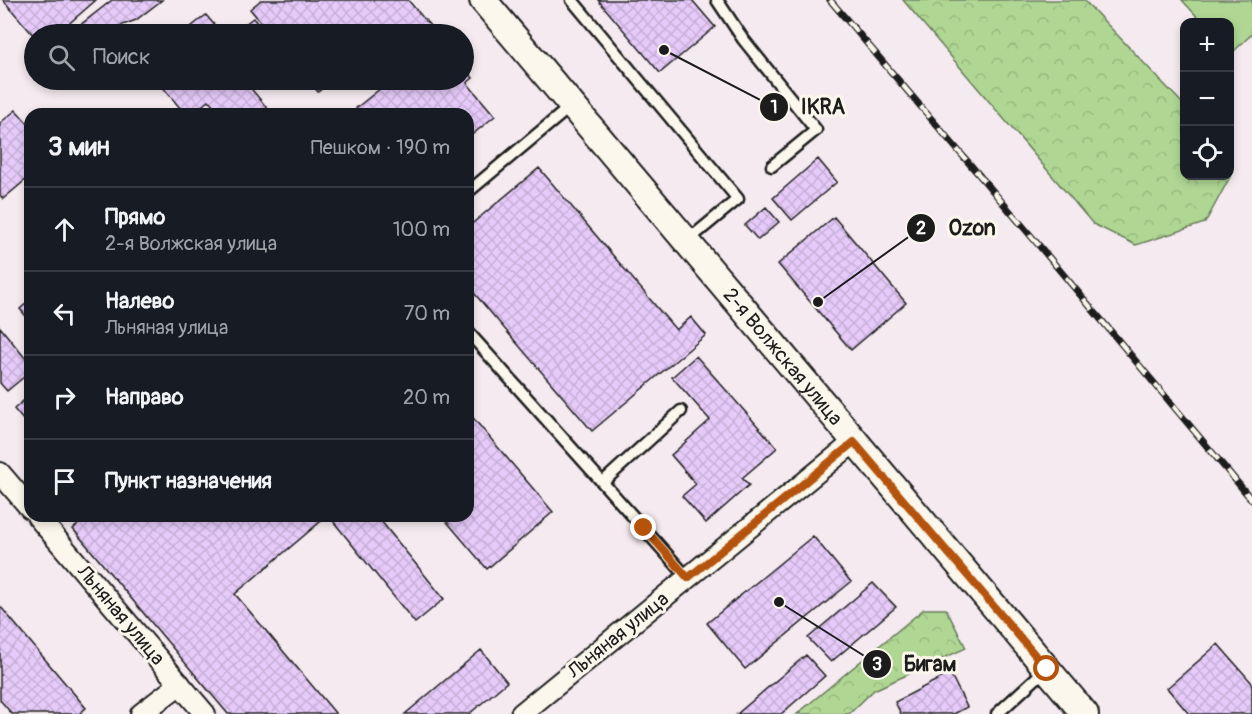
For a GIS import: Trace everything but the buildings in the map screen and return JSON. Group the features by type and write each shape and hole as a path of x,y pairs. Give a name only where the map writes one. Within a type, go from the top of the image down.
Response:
{"street":[{"name":"2-я Волжская улица","path":"483,0 1085,714"},
{"name":"Льняная улица","path":"521,714 854,442"},
{"path":"0,473 24,501"},
{"name":"Льняная улица","path":"42,522 205,714"},
{"path":"141,714 180,684"}],"lane":[{"path":"572,0 738,199 686,242"},
{"path":"717,0 743,39 816,130 772,166"},
{"path":"474,187 572,105"},
{"path":"474,339 688,578"},
{"path":"603,482 681,411"},
{"path":"997,714 1047,669"}],"green space":[{"path":"903,0 1084,0 1180,101 1180,180 1228,180 1205,223 1136,245 1093,224"},
{"path":"1182,0 1252,0 1252,34 1234,51 1234,18 1198,18"},
{"path":"924,609 946,609 966,648 874,690 849,714 797,714"}],"railway":[{"path":"830,0 1252,500"}],"place":[{"name":"IKRA","path":"664,50"},
{"name":"Ozon","path":"818,302"},
{"name":"Бигам","path":"779,602"}],"route":[{"path":"644,528 688,578 854,442 1047,669"}]}
